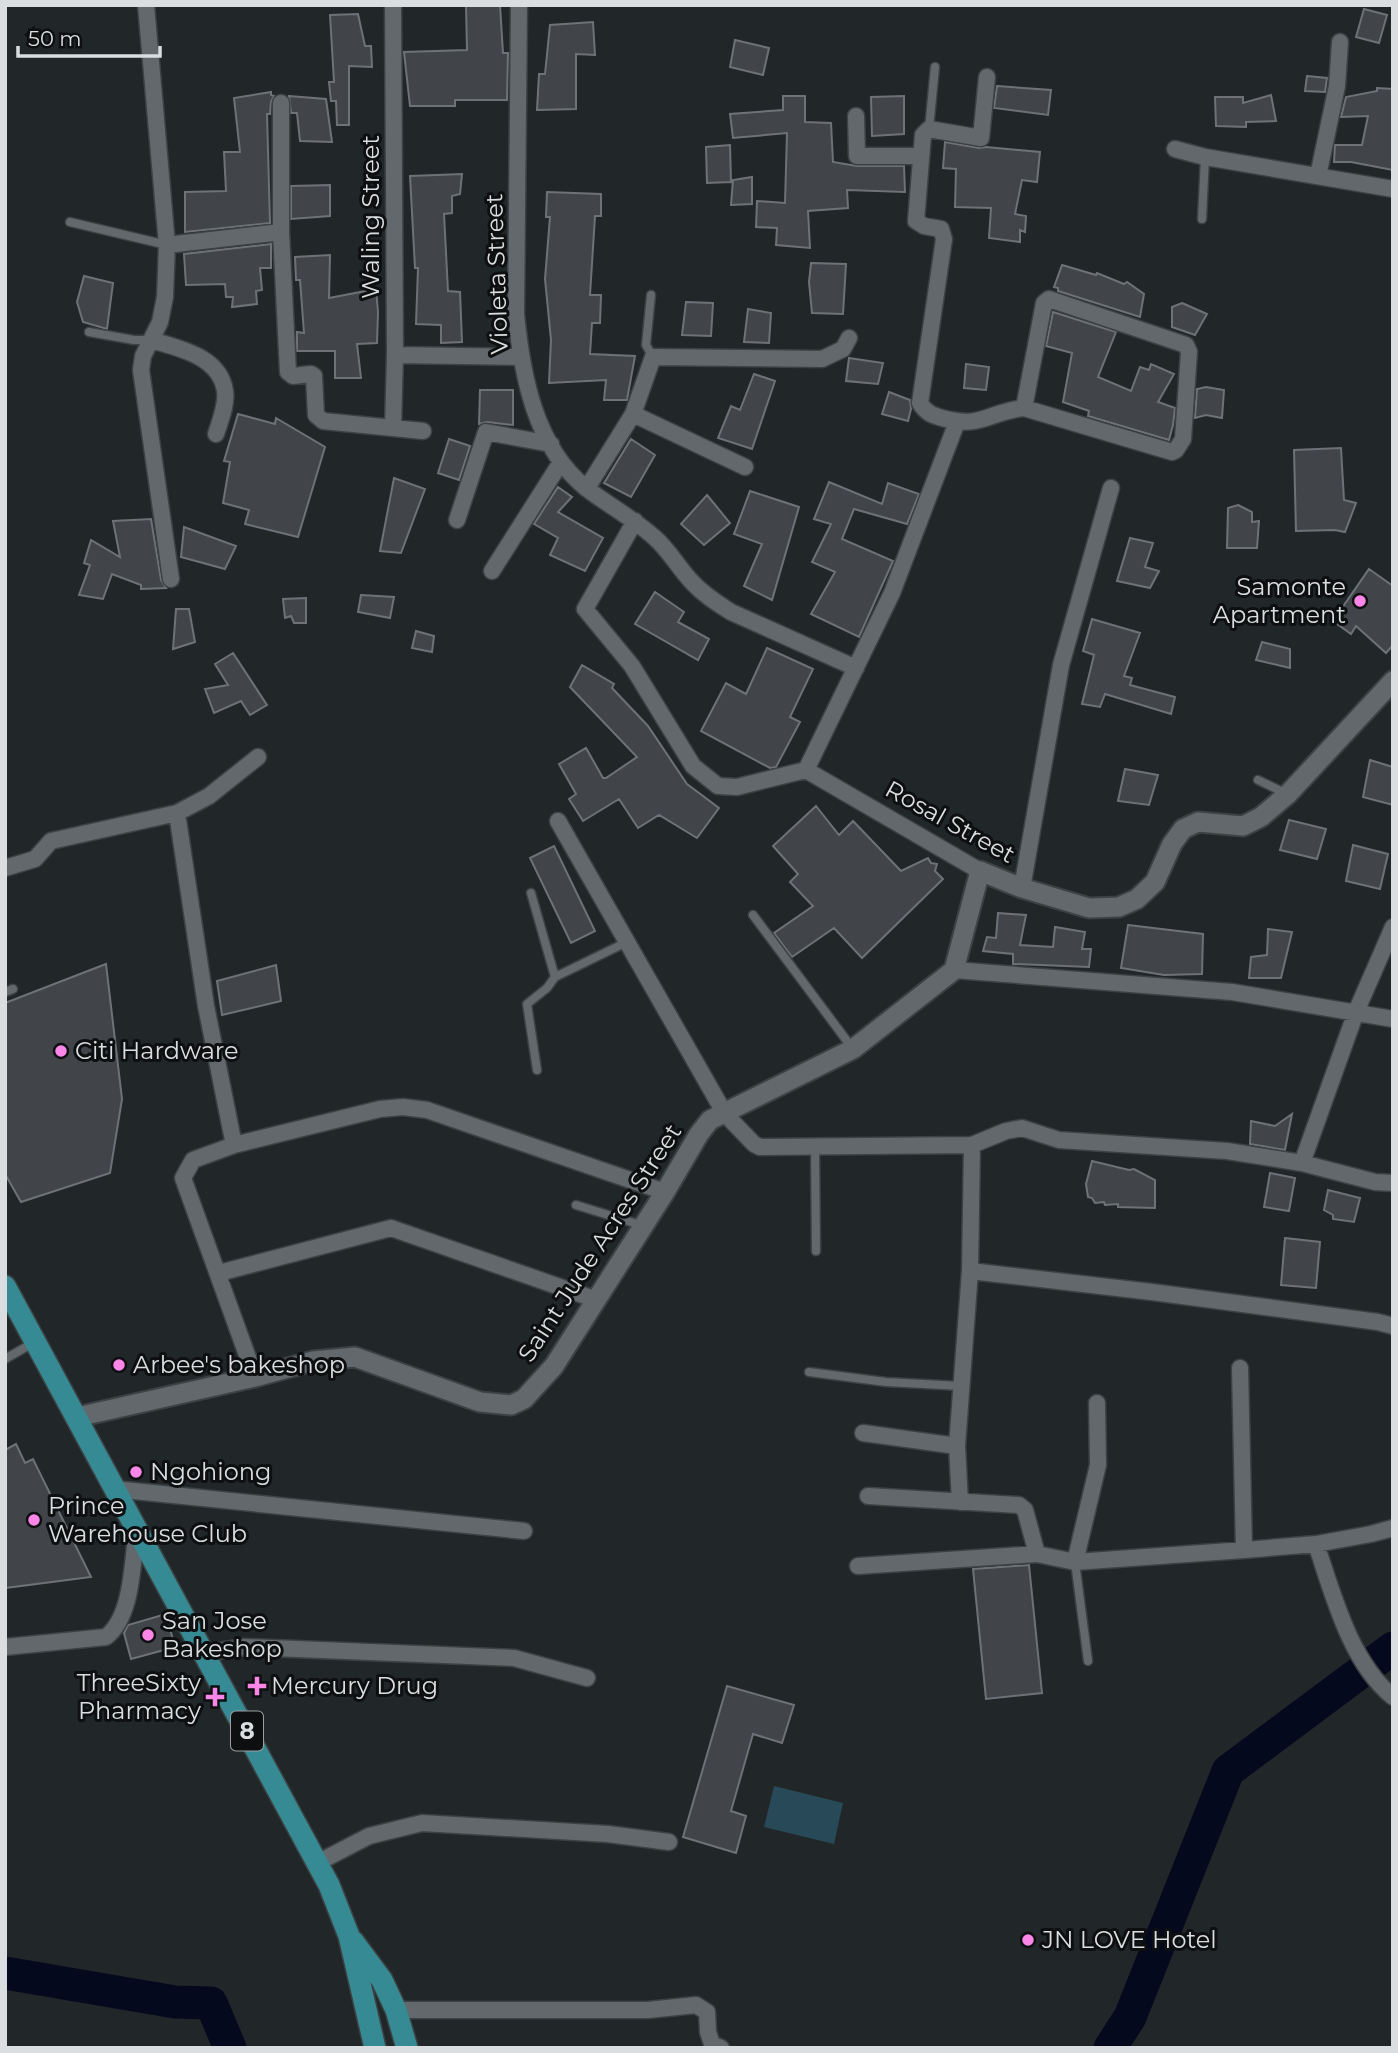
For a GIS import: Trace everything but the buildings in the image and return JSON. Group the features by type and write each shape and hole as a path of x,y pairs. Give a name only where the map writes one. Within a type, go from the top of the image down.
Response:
{"main road":[{"name":"8","path":"6,1287 329,1885 349,1936 375,2048"},
{"name":"8","path":"349,1936 382,1980 396,2010 407,2048"},
{"path":"368,2020 396,2010"}],"street":[{"path":"146,5 167,245 165,297 160,322 144,356 141,370 172,579"},
{"name":"Waling Street","path":"393,5 393,428"},
{"name":"Violeta Street","path":"519,5 516,314 520,357 534,407 551,444 561,462 587,488 657,539 692,582 713,601 731,612 856,668"},
{"path":"1318,176 1337,86 1340,42"},
{"path":"987,77 981,138 929,129 923,135 916,221 924,226 941,229 944,239 920,403 924,410 957,422 981,421 1008,410 1024,408 1172,452 1183,439 1189,348 1049,299 1044,303 1024,408"},
{"path":"281,103 281,232 288,372 293,376 314,376 316,415 319,419 423,431"},
{"path":"856,116 857,156 921,156"},
{"path":"1175,149 1393,189"},
{"path":"167,245 281,232"},
{"path":"587,488 633,414 653,358 822,359 844,349 849,338"},
{"path":"151,340 193,353 210,366 222,382 225,393 216,435"},
{"path":"395,355 520,357"},
{"path":"633,414 745,467"},
{"path":"635,521 585,609 632,666 693,766 718,786 737,787 806,770 892,593 957,422"},
{"path":"457,520 486,432 551,444"},
{"path":"492,571 561,462"},
{"path":"1022,888 1061,665 1111,488"},
{"name":"Rosal Street","path":"806,770 980,871 1022,888 1089,908 1119,907 1137,899 1155,882 1172,844 1183,829 1198,822 1243,826 1261,817 1288,794 1393,681"},
{"path":"5,868 35,859 51,841 177,813 208,796 258,757"},
{"path":"177,813 206,1006 234,1145"},
{"path":"558,821 725,1114 760,1147 972,1145 1006,1131 1022,1128 1059,1140 1227,1151 1302,1163 1375,1182 1393,1183"},
{"path":"980,871 954,970 1232,992 1393,1019"},
{"path":"1302,1163 1356,1012 1393,927"},
{"name":"Saint Jude Acres Street","path":"77,1417 255,1377 313,1361 355,1357 480,1402 511,1405 524,1399 554,1366 710,1120 853,1049 954,970"},
{"path":"255,1377 183,1178 193,1160 234,1145 380,1109 403,1107 427,1110 665,1192"},
{"path":"960,1502 957,1446 970,1271 972,1145"},
{"path":"219,1273 391,1228 597,1300"},
{"path":"970,1271 1152,1292 1393,1326"},
{"path":"1240,1368 1244,1550"},
{"path":"1075,1562 1098,1465 1097,1402"},
{"path":"863,1433 957,1446"},
{"path":"114,1489 524,1531"},
{"path":"867,1496 1018,1505 1026,1514 1037,1554"},
{"path":"858,1566 1037,1554 1075,1562 1244,1550 1316,1544 1393,1528"},
{"path":"5,1647 106,1637 114,1630 128,1595 137,1529"},
{"path":"1316,1544 1346,1632 1379,1685 1393,1697"},
{"path":"206,1653 245,1647 514,1658 587,1678"},
{"path":"317,1863 369,1836 422,1823 608,1834 669,1842"},
{"path":"396,2010 648,2010 696,2005 707,2012 712,2044 721,2048"}],"lane":[{"path":"929,129 935,67"},
{"path":"1202,219 1205,156"},
{"path":"70,222 167,245"},
{"path":"651,295 646,345 653,358"},
{"path":"89,332 134,340 151,340"},
{"path":"1258,780 1288,794"},
{"path":"531,893 555,977"},
{"path":"753,915 853,1049"},
{"path":"537,1070 527,1004 547,988 555,977 627,943"},
{"path":"815,1146 816,1251"},
{"path":"576,1205 644,1226"},
{"path":"5,1359 36,1341"},
{"path":"809,1372 886,1382 961,1387"},
{"path":"1075,1562 1088,1661"}],"shaded area":[{"path":"774,1786 843,1803 834,1844 764,1827"}],"waterway":[{"path":"1110,2048 1130,2017 1228,1771 1393,1648"},
{"path":"5,1973 175,2002 211,2003 230,2048"}],"place":[{"name":"Samonte Apartment","path":"1360,601"},
{"name":"Citi Hardware","path":"61,1051"},
{"name":"Arbee's bakeshop","path":"119,1365"},
{"name":"Ngohiong","path":"136,1472"},
{"name":"Prince Warehouse Club","path":"34,1520"},
{"name":"San Jose Bakeshop","path":"148,1635"},
{"name":"Mercury Drug","path":"257,1686"},
{"name":"ThreeSixty Pharmacy","path":"215,1697"},
{"name":"JN LOVE Hotel","path":"1028,1940"}]}
